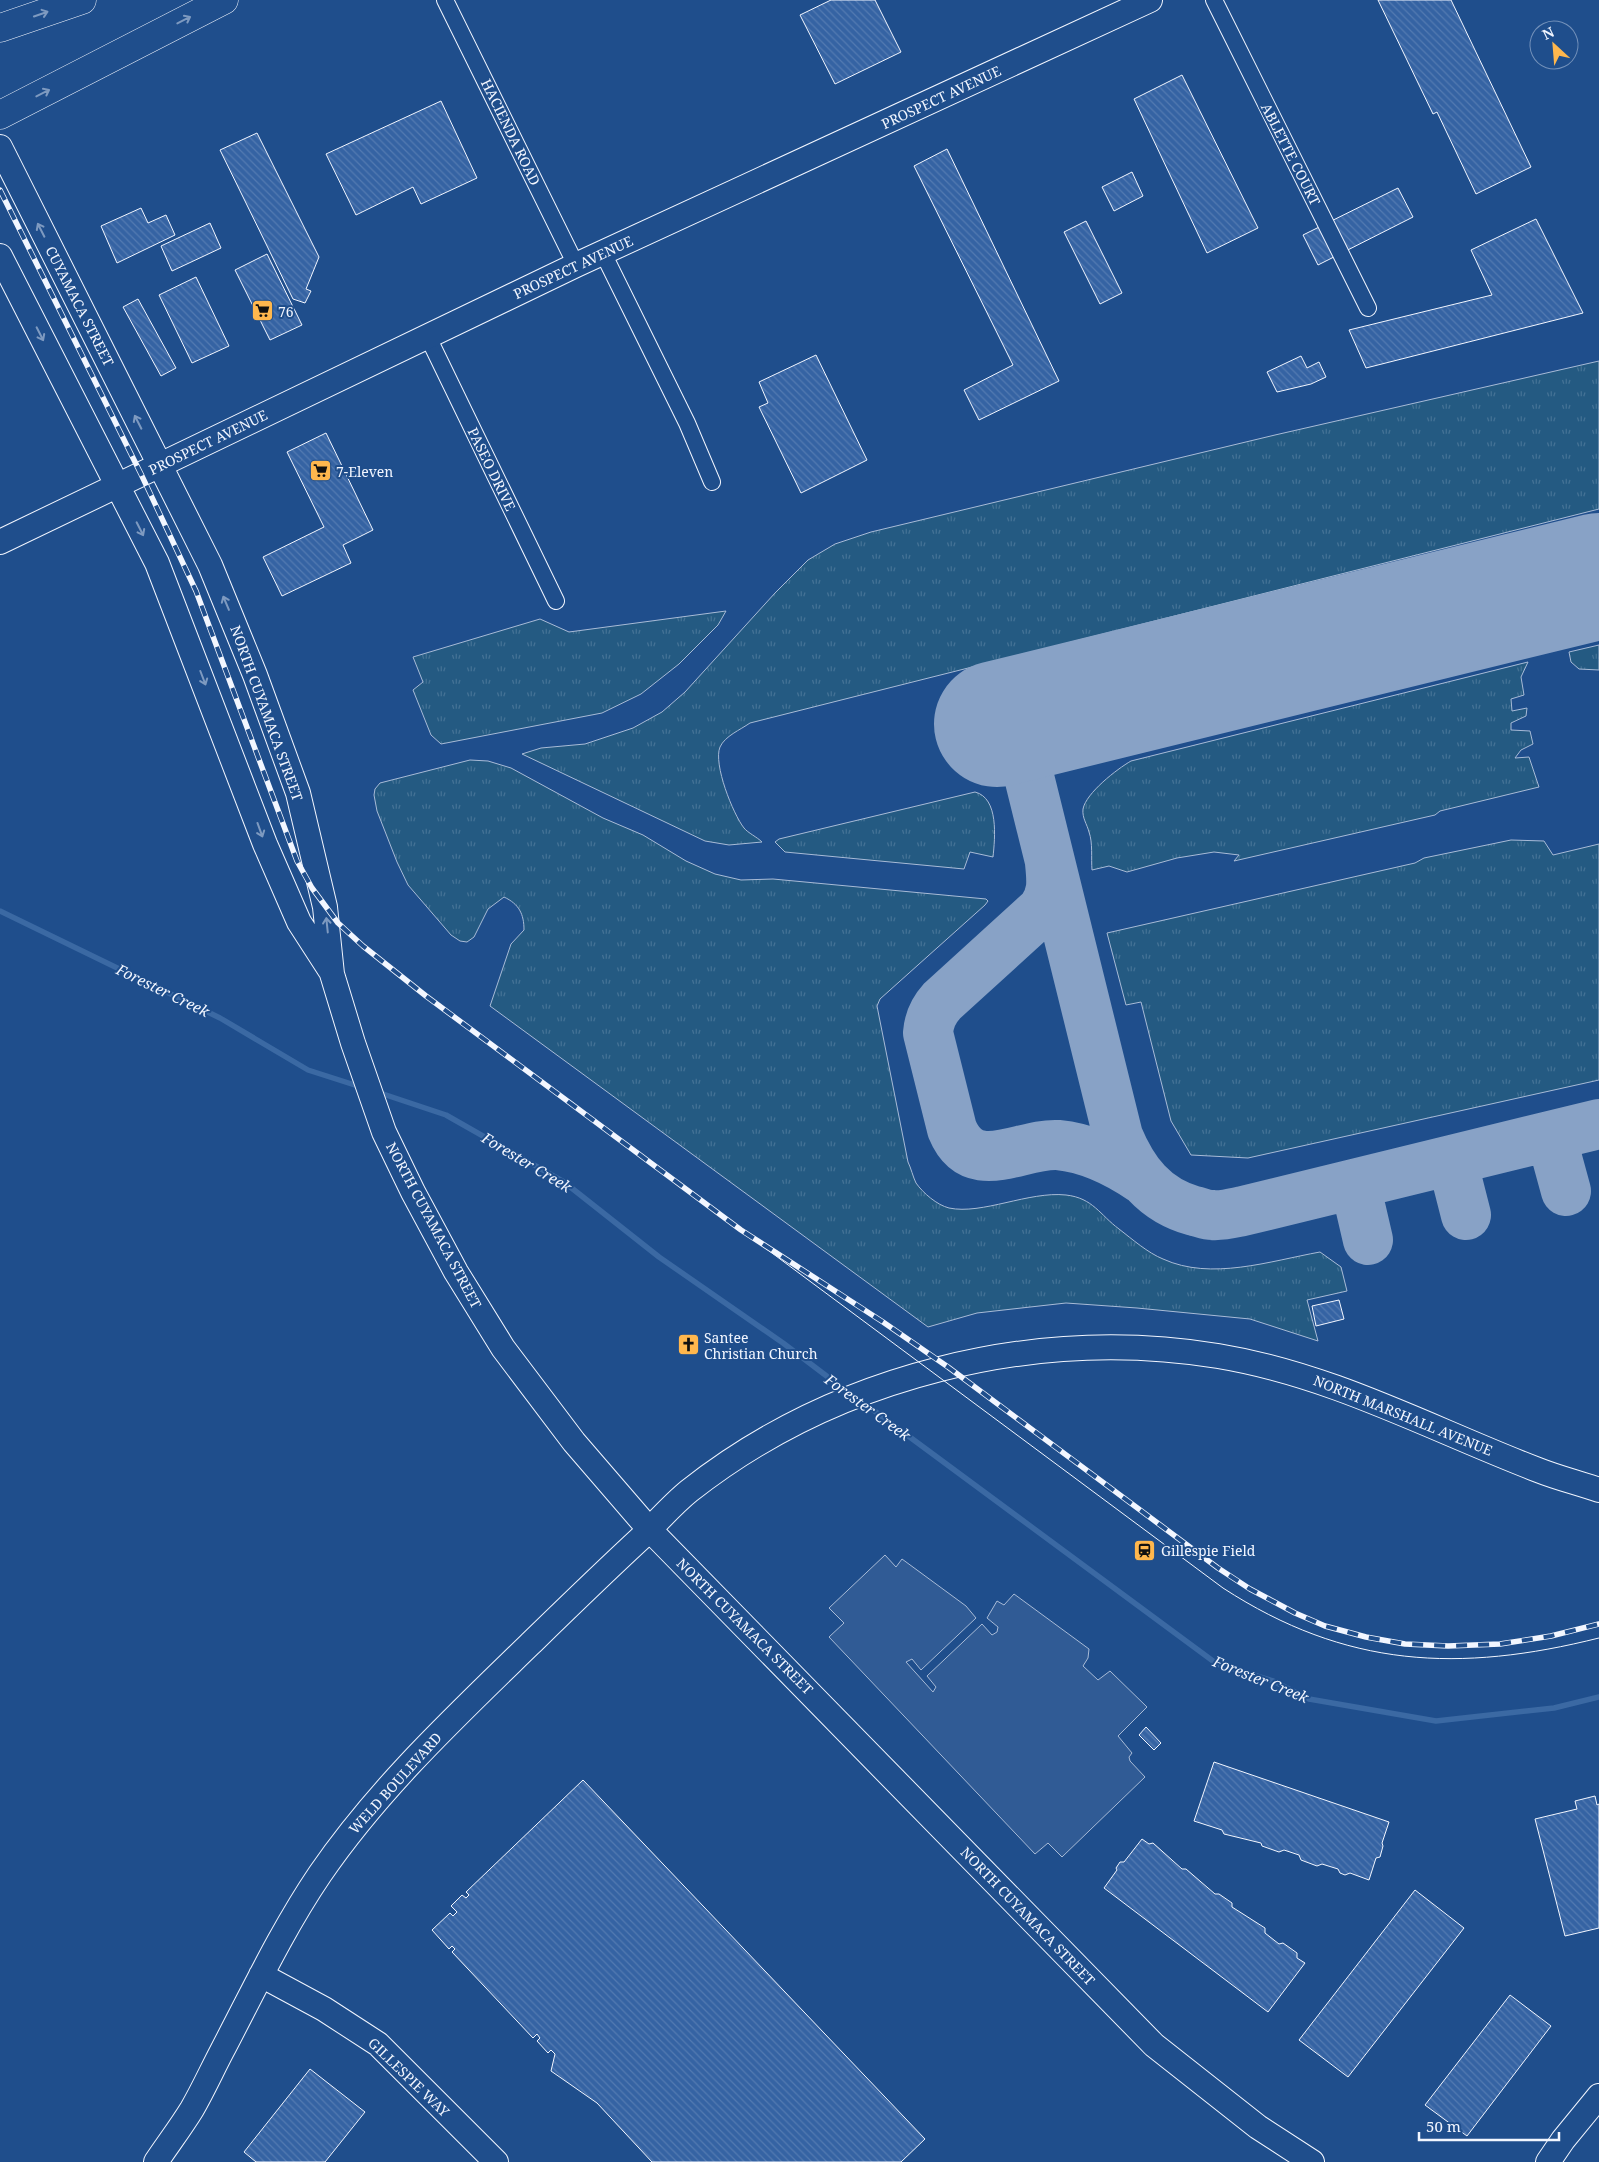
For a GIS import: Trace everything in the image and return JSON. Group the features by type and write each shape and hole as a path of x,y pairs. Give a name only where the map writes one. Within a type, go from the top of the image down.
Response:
{"highway":[{"path":"0,28 82,0"},
{"path":"0,115 224,0"}],"main road":[{"name":"PROSPECT AVENUE","path":"0,542 576,265 1150,0"},
{"name":"CUYAMACA STREET","path":"0,147 160,465"},
{"path":"0,256 118,485"},
{"name":"NORTH CUYAMACA STREET","path":"160,465 213,574 255,675 295,785 325,907 332,974 353,1043 384,1132 413,1192 456,1272 503,1348 574,1442 650,1529 1154,2045 1258,2127 1312,2162"},
{"name":"NORTH CUYAMACA STREET","path":"118,485 157,562 265,844 298,922 332,974"},
{"name":"NORTH MARSHALL AVENUE","path":"650,1529 685,1494 713,1474 772,1436 808,1417 852,1398 915,1376 999,1357 1081,1349 1164,1350 1216,1356 1274,1367 1392,1407 1540,1471 1599,1490"},
{"name":"WELD BOULEVARD","path":"156,2162 193,2108 261,1976 316,1880 374,1802 431,1740 650,1529"},
{"name":"GILLESPIE WAY","path":"261,1976 324,2009 378,2044 496,2162"},
{"path":"1548,2162 1562,2140 1599,2096"}],"street":[{"name":"HACIENDA ROAD","path":"445,0 576,265"},
{"name":"ABLETTE COURT","path":"1214,0 1368,308"},
{"path":"603,253 687,423 712,482"},
{"name":"PASEO DRIVE","path":"428,337 556,601"}],"green space":[{"path":"1599,361 1599,509 750,723 729,736 722,743 719,765 725,789 740,821 746,830 762,842 729,845 705,841 522,754 541,748 585,744 633,728 662,712 685,692 775,593 808,560 835,544 871,532 1275,435"},
{"path":"726,611 718,625 679,664 641,694 602,713 441,744 431,735 413,690 423,682 413,657 540,619 569,632"},
{"path":"1599,645 1599,670 1579,669 1571,662 1569,652"},
{"path":"1528,662 1521,677 1524,695 1511,699 1512,711 1527,708 1526,716 1511,723 1511,730 1530,731 1533,744 1521,750 1515,758 1529,757 1539,787 1440,811 1435,815 1234,861 1239,855 1214,852 1177,858 1127,872 1109,866 1092,870 1091,841 1083,812 1085,803 1110,775 1131,761"},
{"path":"470,760 488,761 511,768 603,818 643,835 686,861 715,874 741,880 773,879 986,899 988,901 985,905 880,999 877,1006 908,1162 916,1183 922,1191 940,1204 949,1208 962,1209 991,1206 1037,1196 1066,1195 1075,1197 1090,1203 1112,1224 1146,1250 1163,1259 1181,1265 1221,1269 1261,1264 1320,1252 1341,1267 1347,1291 1307,1300 1318,1341 1250,1319 1066,1303 977,1313 928,1327 490,1006 511,944 524,930 520,910 504,897 488,909 474,937 467,942 460,941 451,935 408,885 377,811 374,795 375,789 380,783"},
{"path":"975,792 983,796 992,810 995,830 993,857 970,852 964,869 785,852 775,842 779,839"},
{"path":"1511,840 1544,841 1553,855 1599,844 1599,1080 1248,1158 1191,1155 1171,1121 1141,1002 1126,1005 1107,933 1415,863 1424,858"}],"shaded area":[{"path":"885,1555 896,1567 902,1559 966,1606 976,1618 921,1670 912,1659 906,1662 933,1692 936,1687 927,1676 982,1624 992,1635 997,1632 998,1627 987,1618 997,1601 1004,1605 1014,1594 1089,1649 1088,1658 1083,1666 1098,1680 1110,1671 1147,1707 1118,1736 1132,1753 1129,1757 1130,1761 1145,1777 1062,1857 1048,1843 1035,1854 829,1637 844,1623 829,1608"}],"building":[{"path":"831,0 875,0 901,52 835,84 800,15"},
{"path":"1378,0 1451,0 1531,167 1476,194 1437,112 1433,114"},
{"path":"1182,75 1258,228 1207,253 1134,99"},
{"path":"441,101 477,178 421,204 413,187 356,215 326,154"},
{"path":"257,133 319,257 306,289 311,291 305,303 293,299 220,150"},
{"path":"947,149 1059,381 979,420 964,390 1013,365 914,166"},
{"path":"1132,172 1143,196 1114,211 1102,187"},
{"path":"1398,188 1413,217 1318,265 1303,235"},
{"path":"141,208 148,223 166,215 175,235 117,263 101,226"},
{"path":"1536,219 1583,313 1366,368 1349,330 1492,295 1471,250"},
{"path":"1086,221 1122,293 1100,304 1064,232"},
{"path":"210,223 221,248 172,271 161,246"},
{"path":"267,254 302,325 270,340 235,270"},
{"path":"196,277 229,346 192,363 159,295"},
{"path":"138,299 176,368 161,376 123,307"},
{"path":"816,355 867,460 801,493 759,407 768,403 759,382"},
{"path":"1301,356 1307,368 1319,362 1326,377 1311,384 1277,392 1267,372"},
{"path":"326,433 373,530 343,545 351,563 282,596 263,557 324,527 287,452"},
{"path":"1339,1300 1344,1319 1316,1326 1312,1306"},
{"path":"1146,1727 1161,1743 1154,1750 1139,1735"},
{"path":"1214,1762 1389,1822 1382,1843 1380,1857 1376,1858 1369,1880 1350,1873 1345,1875 1340,1873 1338,1869 1322,1864 1317,1866 1301,1860 1299,1855 1284,1850 1279,1852 1262,1846 1261,1843 1224,1834 1222,1830 1194,1821"},
{"path":"583,1780 925,2139 901,2162 652,2162 597,2103 551,2071 555,2054 551,2050 548,2053 537,2041 540,2038 537,2034 533,2038 452,1952 455,1949 452,1946 449,1949 432,1930 450,1913 453,1916 457,1912 451,1906 462,1895 466,1898 469,1895 466,1892"},
{"path":"1595,1796 1597,1805 1599,1804 1599,1928 1565,1936 1535,1819 1577,1809 1575,1801"},
{"path":"1142,1839 1149,1844 1153,1843 1182,1869 1186,1869 1215,1894 1219,1894 1232,1903 1232,1907 1265,1928 1265,1933 1279,1944 1283,1943 1297,1953 1297,1958 1305,1963 1268,2012 1104,1888 1117,1870 1116,1868 1120,1862 1124,1862"},
{"path":"1415,1890 1464,1928 1348,2077 1299,2040"},
{"path":"1510,1995 1551,2026 1467,2136 1425,2105"},
{"path":"310,2069 365,2112 325,2162 256,2162 244,2152"}],"waterway":[{"name":"Forester Creek","path":"0,911 220,1018 308,1070 361,1087"},
{"name":"Forester Creek","path":"377,1092 446,1115 564,1182 659,1257 783,1343 849,1393"},
{"name":"Forester Creek","path":"861,1401 1217,1664 1273,1681 1309,1699 1436,1721 1554,1708 1599,1697"}],"taxiway":[{"path":"1015,720 1118,1136 1138,1173 1156,1192 1167,1200 1205,1214 1228,1214 1599,1124"},
{"path":"1050,863 1051,888 1042,910 942,1001 930,1020 928,1033 952,1129 961,1144 972,1153 985,1156 999,1155 1043,1146 1058,1145 1081,1149 1102,1157 1142,1179"},
{"path":"1551,1136 1566,1191"},
{"path":"1452,1160 1466,1215"},
{"path":"1355,1184 1368,1240"}],"runway":[{"path":"997,724 1599,576"}],"tram line":[{"path":"741,1230 1223,1588 1269,1615 1314,1634 1359,1648 1405,1656 1451,1659 1498,1656 1548,1649 1599,1638"}],"railway":[{"path":"0,190 141,474 196,591 297,861 312,888 338,923 363,946 426,996 741,1230 883,1322 948,1367 1218,1568 1250,1589 1295,1613 1325,1626 1366,1637 1405,1644 1448,1646 1500,1644 1551,1636 1599,1624"}],"place":[{"name":"76","path":"262,311"},
{"name":"7-Eleven","path":"320,471"},
{"name":"Santee Christian Church","path":"688,1345"},
{"name":"Gillespie Field","path":"1145,1550"}]}
